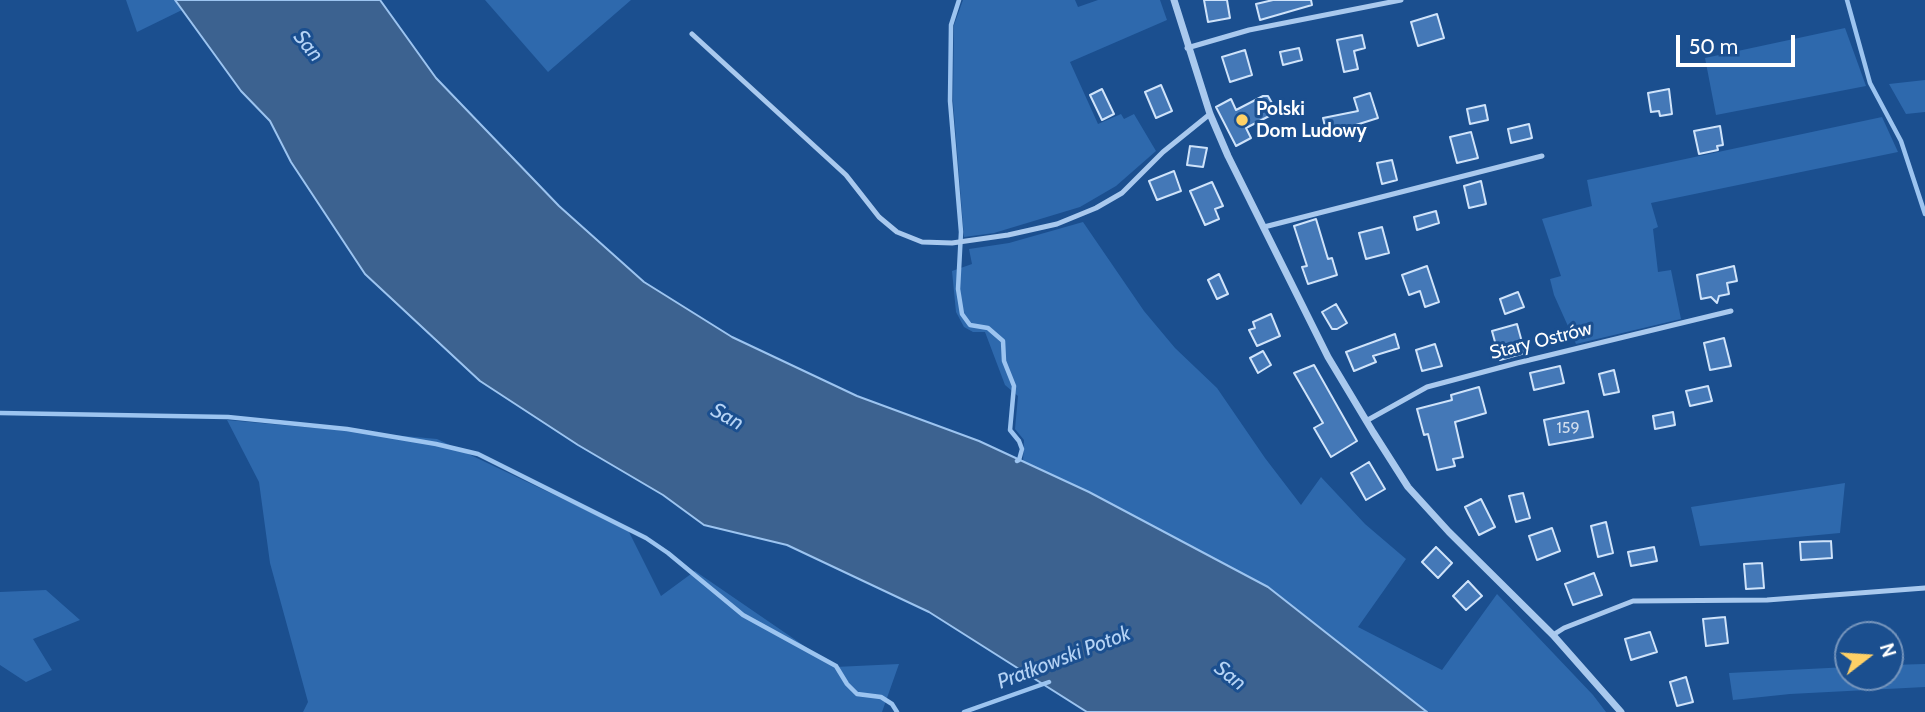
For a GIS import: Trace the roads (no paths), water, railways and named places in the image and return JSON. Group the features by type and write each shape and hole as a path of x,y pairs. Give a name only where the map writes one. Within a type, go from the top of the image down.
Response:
{"street":[{"path":"1174,0 1210,114 1328,357 1366,421 1408,487 1449,532 1553,635 1621,712"}],"lane":[{"path":"1188,48 1249,30 1401,0"},
{"path":"692,34 846,175 879,217 897,232 922,242 969,241 1057,224 1096,208 1122,193 1163,152 1210,114"},
{"path":"1264,228 1542,156"},
{"name":"Stary Ostrów","path":"1366,421 1427,387 1731,311"},
{"path":"1553,635 1564,628 1633,601 1767,600 1925,588"}],"water":[{"name":"San","path":"175,0 380,0 436,78 559,206 644,282 732,337 857,396 979,441 1089,492 1268,587 1427,712 1087,712 929,612 787,545 704,525 663,495 578,445 480,381 365,274 291,162 270,121 241,91"}],"waterway":[{"path":"959,0 951,25 950,101 961,232 958,289 962,314 970,325 988,328 1003,341 1004,361 1014,386 1010,430 1022,449 1017,461"},
{"path":"1847,0 1870,83 1901,141 1925,214"},
{"path":"0,413 228,417 347,429 478,454 646,538 743,615 836,666 857,694 881,697 892,704 897,712"},
{"name":"Prałkowski Potok","path":"964,712 1049,682"}],"place":[{"name":"Polski Dom Ludowy","path":"1242,120"}]}
